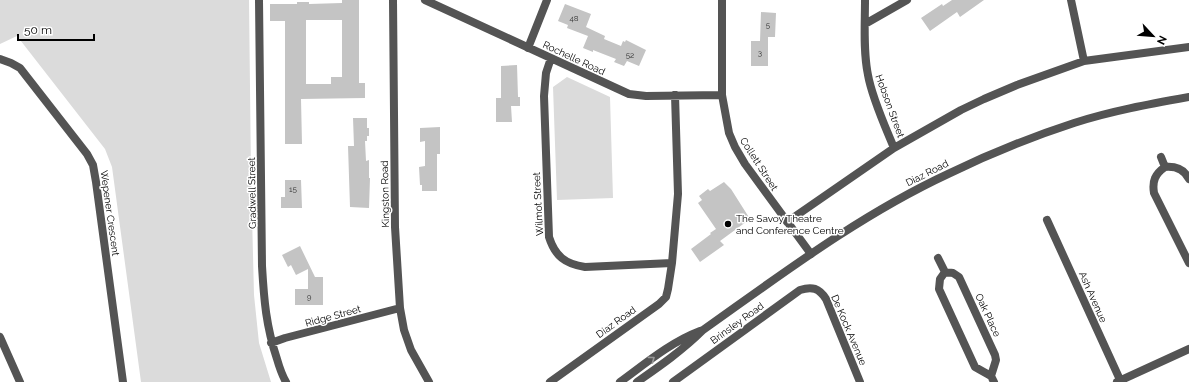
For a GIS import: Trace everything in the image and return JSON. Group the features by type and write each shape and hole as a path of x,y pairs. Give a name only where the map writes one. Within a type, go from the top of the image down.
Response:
{"street":[{"name":"Gradwell Street","path":"259,0 262,266 265,315 271,343 286,382"},
{"name":"Kingston Road","path":"393,0 395,227 400,308 404,330 411,350 430,382"},
{"name":"Rochelle Road","path":"425,0 629,94 646,96 722,95"},
{"path":"528,48 547,0"},
{"name":"Collett Street","path":"722,0 722,95 729,133 735,147 763,190 811,254"},
{"name":"Hobson Street","path":"865,0 868,76 894,148"},
{"path":"865,24 907,0"},
{"path":"1071,0 1084,61"},
{"path":"787,222 894,148 961,110 984,99 1024,82 1084,61 1189,47"},
{"name":"Wilmot Street","path":"551,58 546,73 544,96 549,237 552,247 565,261 574,266 593,267 672,263"},
{"name":"Wepener Crescent","path":"0,59 20,68 87,154 93,165 98,189 123,382"},
{"path":"672,263 678,194 674,95"},
{"name":"Diaz Road","path":"637,382 672,358 703,330 811,254 867,218 947,174 1036,136 1075,123 1130,108 1189,97"},
{"path":"1161,157 1165,166"},
{"path":"1189,179 1178,168 1165,166 1157,173 1154,179 1153,187 1154,193 1189,264"},
{"name":"Ash Avenue","path":"1047,220 1119,382"},
{"path":"938,258 945,272"},
{"name":"Diaz Road","path":"550,382 663,301 667,293 672,263"},
{"name":"Oak Place","path":"945,272 953,273 959,277 995,355 995,365 992,379 975,367 939,289 940,279 945,272"},
{"name":"Brinsley Road","path":"673,382 800,290 810,288 816,289"},
{"name":"De Kock Avenue","path":"816,289 823,294 826,299 860,382"},
{"name":"Ridge Street","path":"271,343 400,308"},
{"name":"Diaz Road","path":"620,382 670,346 686,336 703,330"},
{"path":"0,337 20,382"},
{"path":"1119,382 1189,349"}],"shaded area":[{"path":"0,0 249,0 254,295 259,343 271,382 141,382 112,167 105,149 17,36 0,44"},
{"path":"567,77 610,97 613,198 557,200 553,87"}],"building":[{"path":"342,0 359,0 359,83 365,83 365,98 301,99 302,144 285,144 285,21 270,21 270,4 297,4 297,2 309,2 309,4 342,3","holes":["306,20 342,20 342,77 331,77 331,84 306,84"]},
{"path":"952,0 984,0 960,17 957,12 930,31 921,18 942,4 943,6"},
{"path":"565,4 591,14 586,27 605,36 604,39 621,46 623,41 625,42 626,40 646,50 639,66 627,61 624,66 614,62 616,59 593,50 593,52 583,48 588,36 567,28 568,25 558,21"},
{"path":"761,12 776,13 775,37 768,37 768,66 751,66 751,41 760,41"},
{"path":"517,65 518,97 520,97 520,106 511,106 512,122 496,122 496,98 501,98 501,66"},
{"path":"353,118 367,118 367,128 369,128 369,136 367,136 367,141 365,141 366,161 369,160 369,208 350,207 348,146 354,146"},
{"path":"440,127 440,154 437,154 437,191 422,191 422,185 420,185 419,167 425,166 425,141 420,142 420,128"},
{"path":"285,180 301,180 302,208 281,208 281,197 285,197"},
{"name":"The Savoy Theatre and Conference Centre","path":"724,182 731,189 750,219 720,241 724,245 700,262 691,249 716,229 698,203 702,200 699,196 708,189 710,191"},
{"path":"300,246 315,277 323,277 323,305 295,305 295,289 308,289 308,269 296,275 291,265 288,267 282,255"}],"place":[{"name":"The Savoy Theatre and Conference Centre","path":"728,224"}]}
